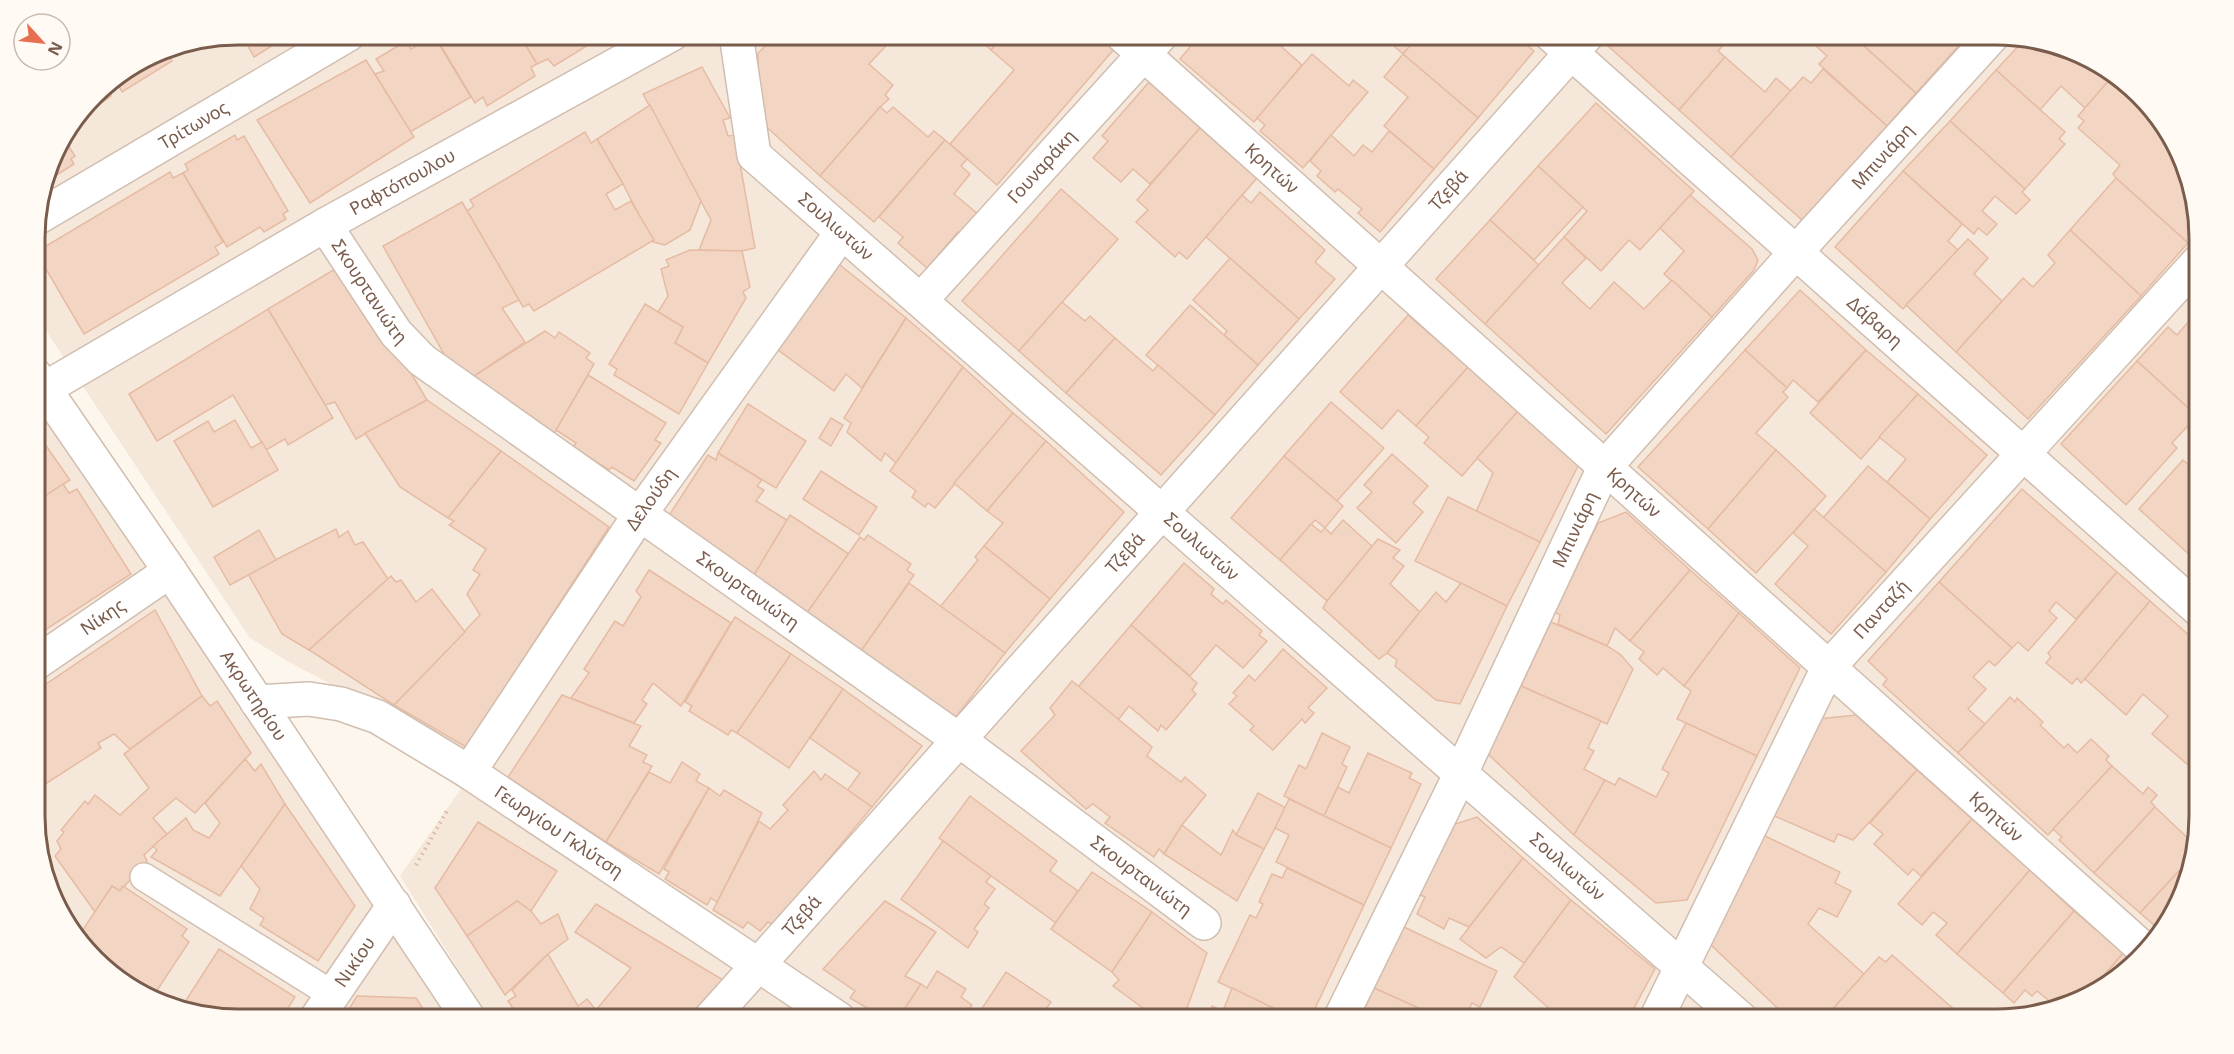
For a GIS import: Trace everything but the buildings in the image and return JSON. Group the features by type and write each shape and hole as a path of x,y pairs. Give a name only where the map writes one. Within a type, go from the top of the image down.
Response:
{"street":[{"name":"Τρίτωνος","path":"47,212 330,45"},
{"name":"Ραφτόπουλου","path":"45,379 652,45"},
{"name":"Σουλιωτών","path":"738,45 754,155 1729,1009"},
{"name":"Γουναράκη","path":"921,300 1140,45"},
{"name":"Κρητών","path":"1147,45 1381,267 2139,945"},
{"name":"Τζεβά","path":"719,1009 1381,267 1567,45"},
{"name":"Δάβαρη","path":"1574,45 1796,252 2189,601"},
{"name":"Μπινιάρη","path":"1345,1009 1461,773 1604,468 1984,45"},
{"name":"Σκουρτανιώτη","path":"325,225 396,333 422,360 959,740 1204,923"},
{"name":"Δελούδη","path":"469,772 640,514 842,232"},
{"name":"Πανταζή","path":"1661,1009 1828,668 2189,272"},
{"name":"Ακρωτηρίου","path":"45,389 462,1009"},
{"name":"Νίκης","path":"45,657 170,572"},
{"name":"Γεωργίου Γκλύτση","path":"257,702 309,699 341,704 378,717 469,772 824,1009"},
{"name":"Νικίου","path":"324,1007 394,905"}],"lane":[{"path":"144,877 324,1007"}],"path":[{"path":"394,905 469,772"}],"shaded area":[{"path":"225,45 2009,45 2058,55 2093,71 2114,85 2133,101 2163,141 2182,188 2189,238 2189,829 2185,854 2174,890 2163,913 2133,953 2093,983 2058,999 2034,1005 2009,1009 483,1009 400,876 479,763 287,661 250,638 45,329 45,225 52,188 71,141 101,101 131,77 176,55 200,49"},
{"path":"45,404 444,1009 225,1009 176,999 141,983 120,969 101,953 71,913 52,866 45,816"}]}
